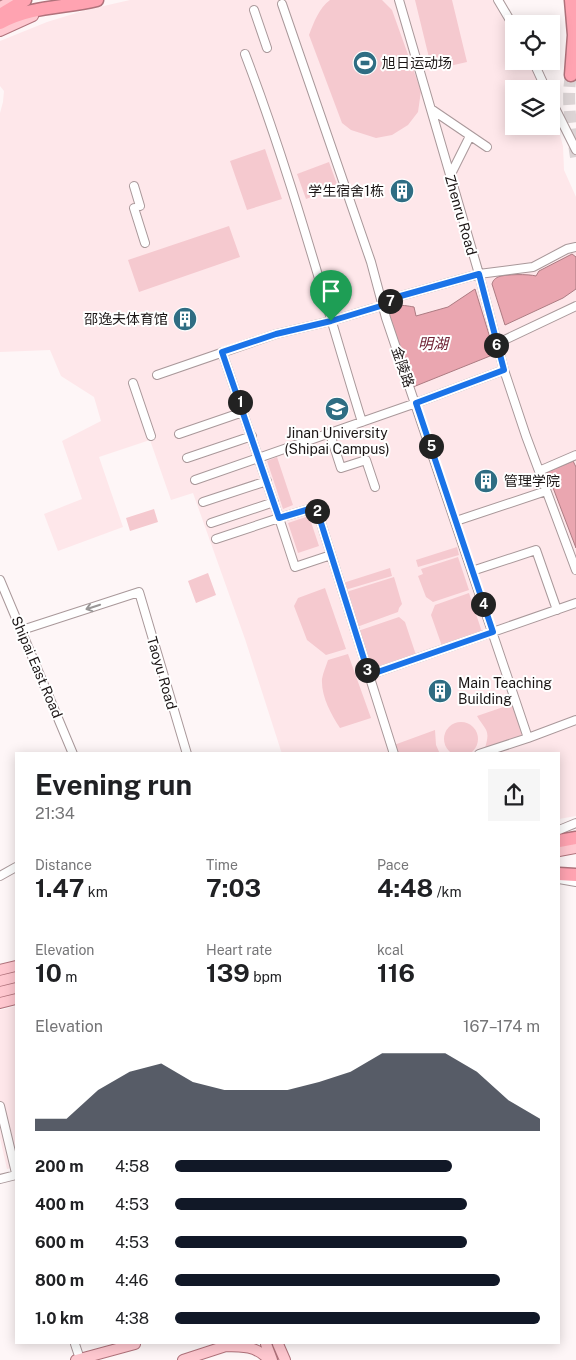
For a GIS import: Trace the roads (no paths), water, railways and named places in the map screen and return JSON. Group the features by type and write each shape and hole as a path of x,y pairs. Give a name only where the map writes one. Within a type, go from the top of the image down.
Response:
{"highway":[{"path":"0,15 25,0"},
{"path":"0,23 28,11 97,0"},
{"path":"571,0 574,36 573,70"},
{"path":"560,841 576,838"},
{"path":"560,873 576,875"}],"main road":[{"path":"0,7 14,0"},
{"path":"0,31 58,7"},
{"path":"560,851 576,848"},
{"path":"560,873 576,869"},
{"path":"0,970 15,966"},
{"path":"0,980 15,977"},
{"path":"0,992 15,988"},
{"path":"0,1003 15,999"},
{"path":"78,1360 135,1344"},
{"path":"266,1344 277,1359"},
{"path":"277,1359 278,1344"},
{"path":"183,1360 228,1345 250,1347 277,1359"}],"street":[{"name":"Zhenru Road","path":"399,0 479,274 504,370 576,570"},
{"path":"498,0 507,15"},
{"name":"金陵路","path":"282,4 371,262 386,318 528,738"},
{"path":"254,10 266,48"},
{"path":"245,54 263,100 281,156 362,422"},
{"path":"431,108 487,147"},
{"path":"560,118 576,150"},
{"path":"450,176 470,136"},
{"path":"134,186 145,243"},
{"path":"157,375 276,334 331,321 384,305 397,297 479,274 533,267 567,249 576,247"},
{"path":"496,344 576,306"},
{"path":"222,352 295,567 331,555"},
{"path":"195,480 330,434 504,370"},
{"path":"133,383 151,436"},
{"path":"179,434 243,412"},
{"path":"330,434 341,468 366,460 375,487"},
{"path":"187,458 252,436"},
{"path":"539,471 576,455"},
{"path":"203,502 267,481"},
{"path":"456,521 546,490"},
{"path":"211,523 274,502"},
{"path":"216,539 316,507 393,752"},
{"path":"472,571 536,550 557,610"},
{"name":"Shipai East Road","path":"0,580 72,752"},
{"name":"Taoyu Road","path":"22,630 139,592 186,752"},
{"path":"369,675 576,603"},
{"path":"485,752 576,720"},
{"path":"560,830 576,824"},
{"path":"0,876 15,868"},
{"path":"560,879 576,882"},
{"path":"0,1106 15,1170"},
{"path":"0,1179 15,1174"},
{"path":"75,1344 78,1360"}],"water":[{"path":"572,254 576,257 576,289 563,298 505,325 492,284 495,279 511,275 536,276 539,271"},
{"name":"明湖","path":"475,289 495,354 413,387 389,314 397,306 414,307 416,316 448,307"},
{"path":"573,461 576,467 576,548 547,472"}],"tunnel":[{"path":"571,75 569,106 576,157"}],"place":[{"name":"旭日运动场","path":"365,63"},
{"name":"学生宿舍1栋","path":"402,191"},
{"name":"邵逸夫体育馆","path":"185,319"},
{"name":"Jinan University (Shipai Campus)","path":"337,409"},
{"name":"管理学院","path":"486,481"},
{"name":"Main Teaching Building","path":"440,691"}]}
